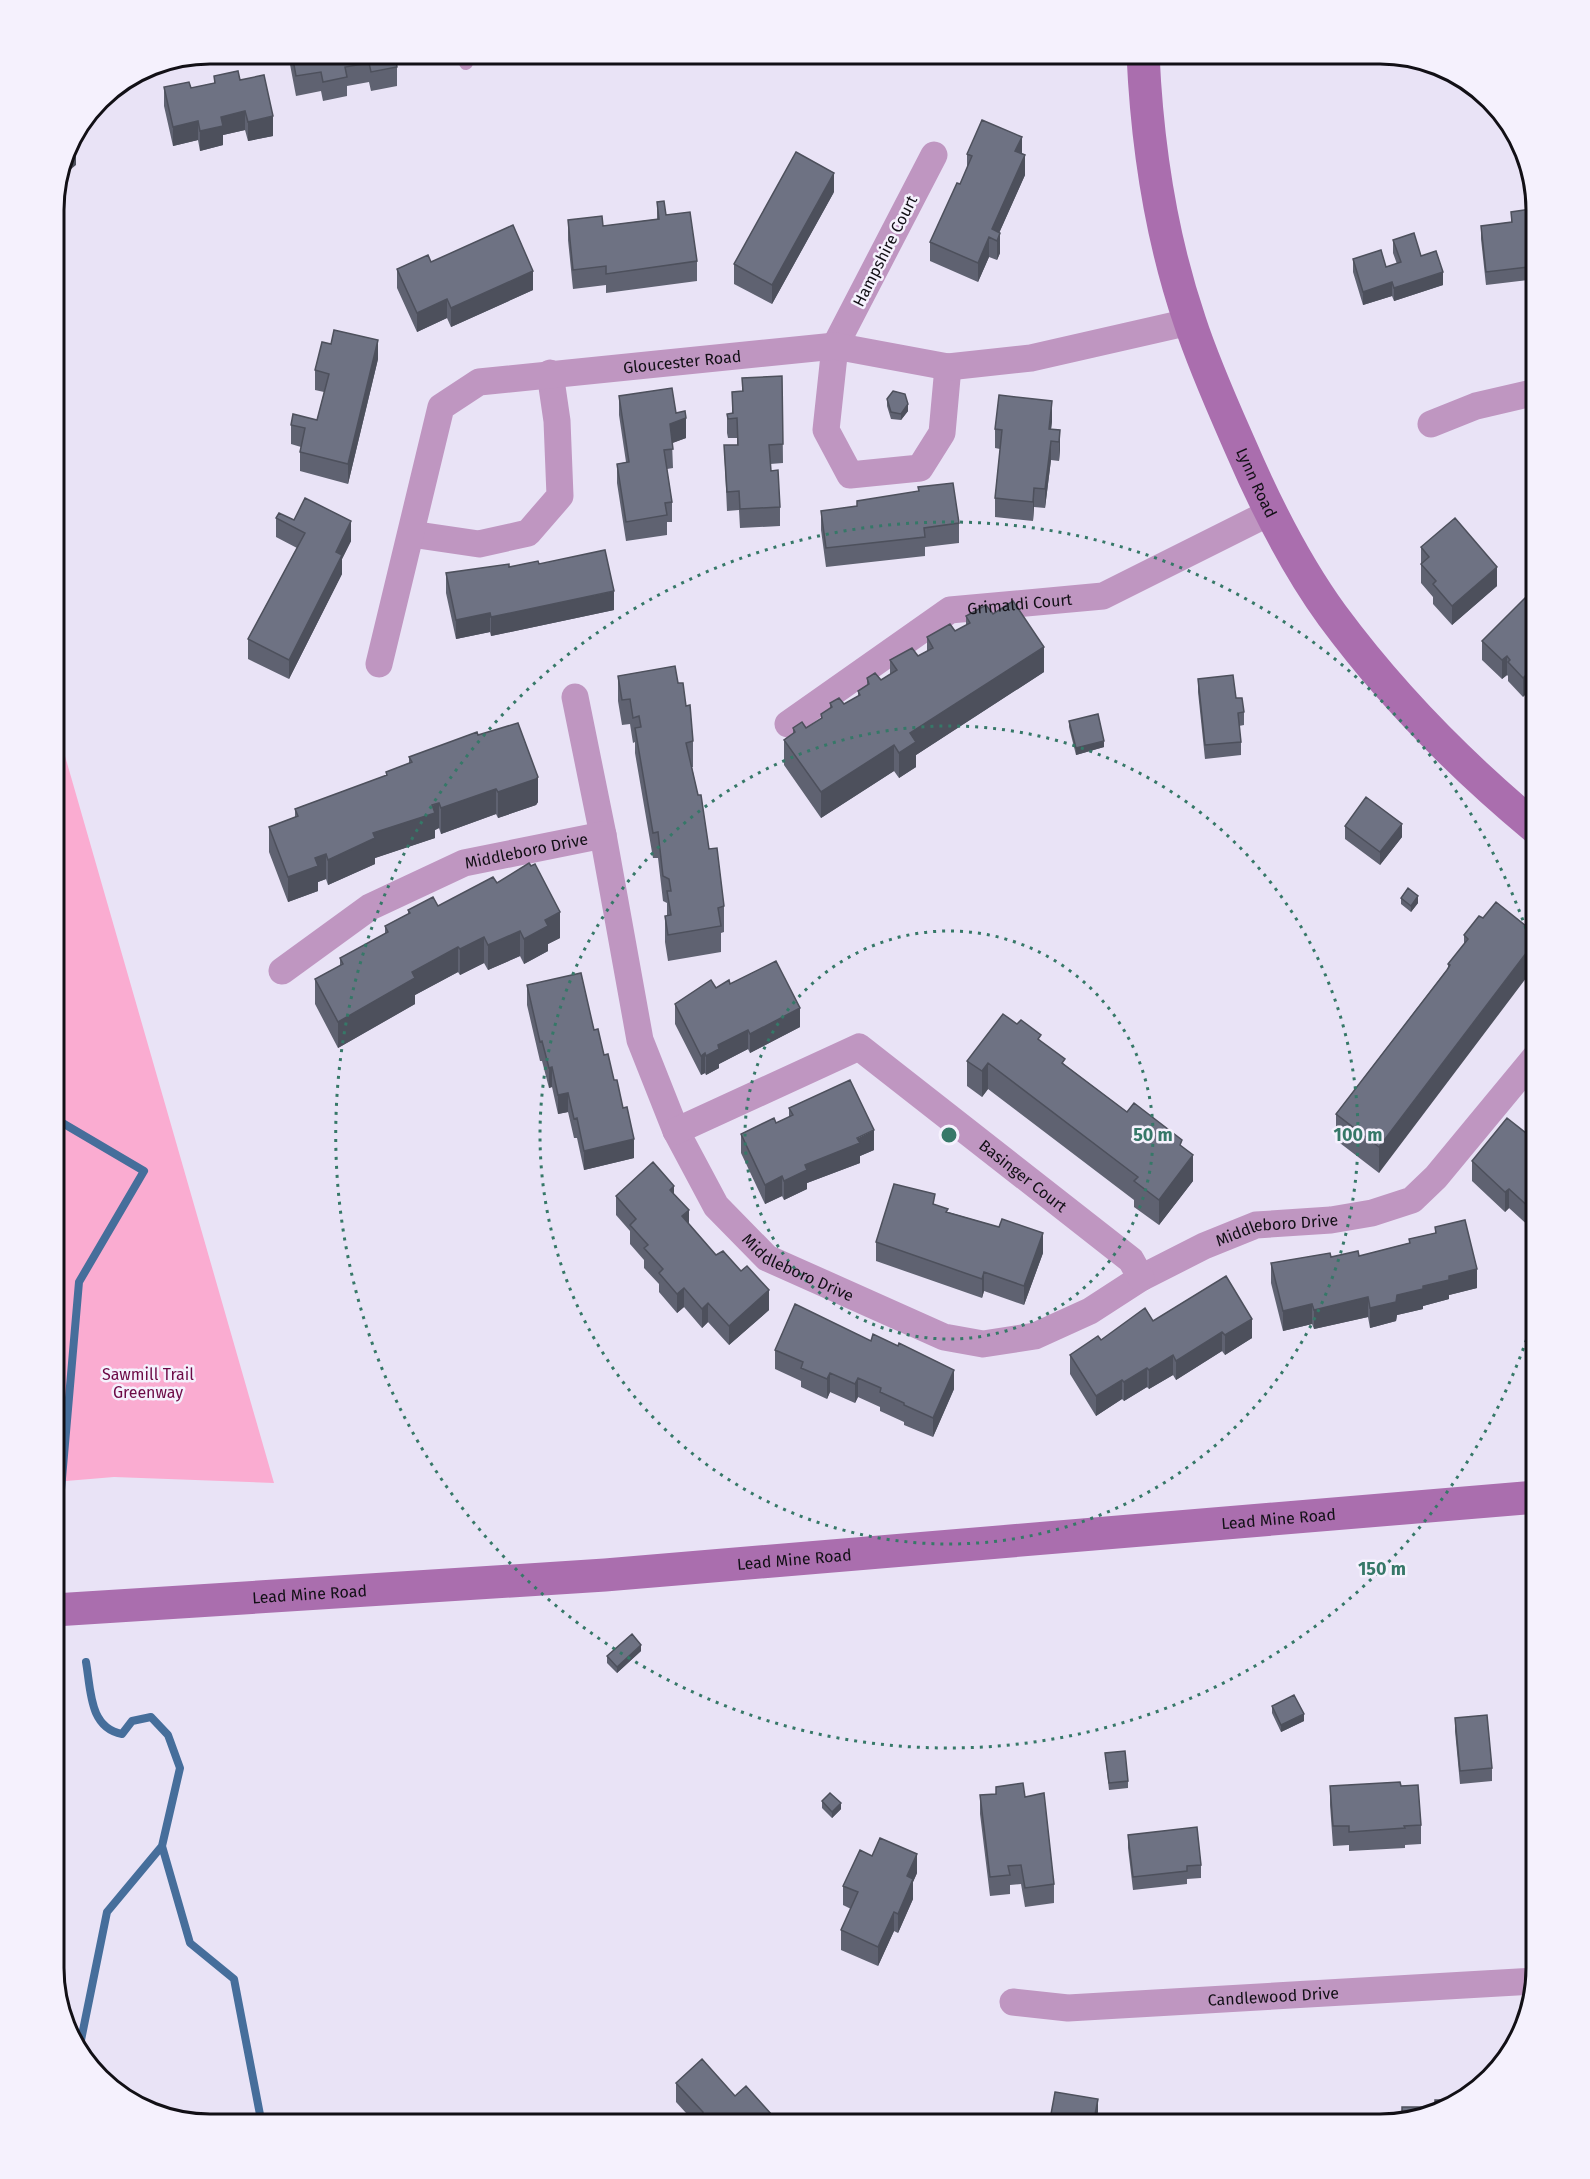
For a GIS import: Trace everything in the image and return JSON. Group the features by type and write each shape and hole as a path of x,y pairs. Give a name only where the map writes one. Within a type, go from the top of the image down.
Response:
{"main road":[{"name":"Lynn Road","path":"1143,65 1145,113 1162,212 1189,322 1269,513 1331,614 1401,701 1482,783 1526,820"},
{"name":"Lead Mine Road","path":"64,1609 617,1574 1526,1498"}],"street":[{"name":"Hampshire Court","path":"835,346 934,154"},
{"name":"Gloucester Road","path":"379,664 441,407 479,382 550,373 835,346 948,367 1031,358 1189,322"},
{"path":"835,346 826,430 850,475 920,468 942,433 948,367"},
{"path":"411,534 479,544 528,533 560,496 557,422 550,373"},
{"path":"1431,424 1476,406 1526,394"},
{"name":"Grimaldi Court","path":"788,724 950,610 1103,596 1269,513"},
{"path":"575,697 603,835"},
{"name":"Middleboro Drive","path":"282,971 370,907 464,862 603,835 640,1040 676,1131 716,1206 767,1258 944,1338 983,1344 1035,1336 1090,1311 1142,1278 1204,1246 1256,1225 1331,1220 1372,1213 1412,1200 1526,1085"},
{"name":"Basinger Court","path":"676,1131 859,1047 1131,1260 1142,1278"},
{"name":"Candlewood Drive","path":"1013,2002 1068,2008 1525,1981"}],"green space":[{"name":"Sawmill Trail Greenway","path":"65,755 274,1483 114,1477 64,1481"}],"building":[{"path":"294,65 357,65 345,67 347,77 323,82 321,72 296,76"},
{"path":"369,65 397,65 397,67 371,72"},
{"path":"238,71 240,80 264,75 273,116 248,122 245,111 221,117 223,126 200,131 198,121 173,127 164,87 189,82 191,88 215,83 214,76"},
{"path":"982,120 1022,137 1015,151 1025,155 992,229 1000,233 997,241 989,237 978,263 930,242 972,156 967,154"},
{"path":"796,152 834,173 772,285 734,264"},
{"path":"664,201 666,215 690,212 697,261 606,274 606,266 573,270 568,220 602,216 603,226 659,219 657,202"},
{"path":"1526,210 1526,267 1486,272 1481,226 1512,222 1511,212"},
{"path":"513,225 533,271 451,308 447,299 417,313 397,269 428,255 431,262"},
{"path":"1414,233 1421,256 1436,251 1443,272 1394,288 1392,282 1363,292 1353,259 1381,250 1386,267 1401,262 1393,240"},
{"path":"334,330 378,340 348,464 300,452 305,428 291,425 293,414 317,420 329,374 315,370 322,342 331,344"},
{"path":"782,376 783,444 769,445 771,471 778,470 780,507 740,509 739,491 727,492 724,445 738,445 737,418 728,419 727,414 733,413 732,392 743,391 742,378"},
{"path":"672,388 676,413 685,411 686,418 670,424 673,449 664,450 672,502 665,503 667,515 626,522 617,464 629,462 619,396"},
{"path":"893,391 905,394 908,404 901,414 891,412 887,399"},
{"path":"999,395 1052,401 1049,429 1060,430 1059,442 1051,441 1045,489 1034,488 1033,502 995,498 1002,430 995,429"},
{"path":"953,483 959,523 924,528 925,537 826,548 821,511 857,506 857,501 919,491 918,487"},
{"path":"305,498 351,521 336,552 342,555 289,660 248,639 305,533 276,518 279,513 294,520"},
{"path":"1455,518 1497,567 1452,606 1433,584 1436,581 1421,564 1429,557 1421,547"},
{"path":"605,550 614,591 491,617 490,613 456,620 446,573 509,564 509,567 538,561 539,564"},
{"path":"1526,597 1526,675 1523,678 1508,662 1510,660 1507,656 1502,660 1482,641"},
{"path":"1013,601 1044,647 910,733 916,742 899,753 894,745 821,792 784,740 795,732 793,728 802,722 806,728 822,718 821,714 832,707 830,703 839,698 844,704 860,695 858,691 869,684 867,678 875,673 881,680 897,670 890,660 912,648 918,656 933,648 927,637 950,624 955,631 970,623 966,616 986,605 993,614"},
{"path":"675,666 678,683 683,683 686,706 690,705 693,741 686,743 698,795 701,795 709,849 717,848 724,906 718,908 721,926 668,935 665,916 671,915 667,891 671,891 669,879 663,876 658,832 653,833 635,728 641,727 639,716 633,718 630,699 622,700 618,676"},
{"path":"1233,675 1236,698 1242,698 1244,712 1238,713 1241,742 1205,745 1198,679"},
{"path":"1098,714 1104,741 1076,748 1069,721"},
{"path":"518,723 538,777 536,779 498,792 496,789 441,808 439,803 432,805 435,813 373,833 375,838 328,860 326,854 315,858 318,866 288,877 269,827 298,816 295,809 387,775 386,772 412,762 409,757 477,732 478,735"},
{"path":"1366,797 1402,824 1380,852 1345,826"},
{"path":"529,863 531,866 535,864 560,912 545,920 548,926 524,939 520,931 488,945 484,937 460,949 458,947 412,972 415,978 338,1022 315,979 343,964 340,958 388,932 385,926 410,913 408,910 433,897 438,906 493,877 497,883"},
{"path":"1408,888 1418,896 1411,906 1401,898"},
{"path":"1496,902 1526,926 1526,953 1379,1147 1336,1114 1447,970 1450,965 1448,964 1468,939 1464,935 1479,916 1483,918"},
{"path":"776,961 800,1008 750,1034 748,1030 718,1045 719,1049 706,1056 705,1053 701,1056 675,1004 711,980 716,988 729,980 730,984"},
{"path":"581,973 594,1030 598,1029 604,1055 608,1054 623,1108 627,1107 634,1139 584,1151 577,1118 574,1119 568,1093 558,1095 552,1067 549,1068 542,1041 540,1042 527,985"},
{"path":"1003,1014 1017,1024 1021,1020 1041,1035 1038,1039 1065,1059 1062,1063 1127,1112 1134,1103 1182,1140 1180,1145 1193,1155 1159,1200 1134,1181 1138,1177 988,1063 982,1071 967,1061"},
{"path":"850,1080 874,1130 857,1138 860,1143 805,1165 807,1170 784,1181 782,1176 765,1185 741,1134 774,1118 776,1123 793,1115 789,1108"},
{"path":"1507,1118 1526,1133 1526,1205 1509,1189 1505,1192 1472,1161"},
{"path":"653,1162 674,1186 670,1190 689,1210 682,1216 716,1255 723,1251 741,1271 747,1266 769,1290 729,1326 708,1303 702,1309 684,1288 677,1294 659,1273 663,1269 644,1248 648,1245 630,1225 636,1219 616,1196"},
{"path":"894,1184 935,1194 933,1204 948,1209 946,1212 999,1227 1002,1219 1043,1233 1024,1286 984,1272 982,1279 876,1242"},
{"path":"1465,1220 1477,1269 1449,1276 1449,1280 1423,1286 1423,1289 1397,1295 1396,1302 1370,1308 1368,1297 1314,1310 1312,1304 1283,1311 1271,1263 1330,1253 1331,1257 1358,1251 1359,1256 1410,1243 1409,1239 1436,1233 1435,1227"},
{"path":"1226,1276 1252,1319 1225,1335 1222,1332 1176,1361 1173,1355 1149,1370 1147,1368 1124,1382 1122,1380 1096,1396 1070,1355 1098,1336 1101,1340 1145,1308 1153,1321"},
{"path":"795,1304 871,1341 873,1334 898,1346 899,1343 954,1370 933,1418 904,1405 880,1392 881,1388 858,1378 855,1384 830,1373 827,1379 801,1368 803,1362 775,1350"},
{"path":"632,1634 641,1645 617,1667 607,1656"},
{"path":"1294,1695 1304,1714 1281,1725 1272,1706"},
{"path":"1487,1715 1492,1768 1460,1771 1455,1718"},
{"path":"1125,1751 1128,1781 1109,1783 1105,1753"},
{"path":"1400,1782 1401,1786 1418,1785 1421,1825 1349,1832 1349,1826 1333,1826 1330,1786"},
{"path":"1023,1783 1025,1797 1044,1793 1054,1884 1025,1888 1021,1865 1008,1866 1010,1875 990,1877 980,1795 996,1794 996,1787"},
{"path":"830,1793 841,1803 832,1812 822,1801"},
{"path":"1197,1827 1201,1865 1187,1866 1187,1871 1133,1877 1128,1835"},
{"path":"880,1838 917,1854 907,1876 913,1879 898,1914 894,1912 878,1947 841,1930 858,1892 843,1886 860,1850 872,1856"},
{"path":"702,2059 735,2096 746,2086 771,2114 703,2114 676,2083"},
{"path":"1055,2092 1098,2099 1095,2114 1051,2114"},
{"path":"1402,2107 1425,2107 1402,2112"}],"waterway":[{"path":"64,1124 144,1171 79,1282 64,1452"},
{"path":"82,2036 107,1912 162,1846 180,1768 168,1735 151,1717 132,1721 122,1734 103,1724 97,1716 91,1696 86,1662"},
{"path":"162,1846 190,1943 234,1979 260,2114"}]}
